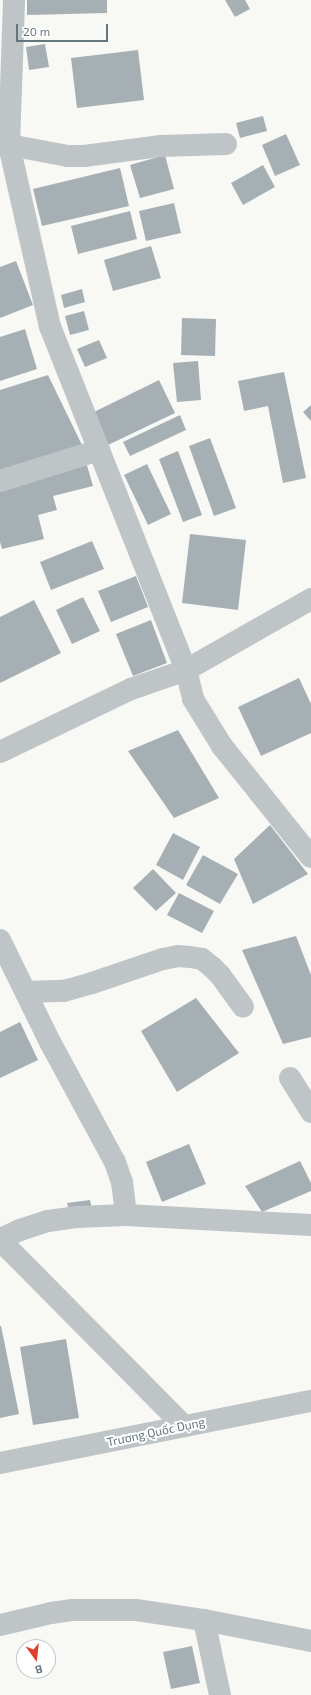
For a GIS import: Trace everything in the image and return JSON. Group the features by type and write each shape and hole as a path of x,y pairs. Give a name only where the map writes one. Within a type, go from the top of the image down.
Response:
{"street":[{"path":"14,0 9,145 50,327 186,670 193,699 222,746 311,857"},
{"path":"9,145 68,156 84,156 161,146 226,144"},
{"path":"0,481 99,450"},
{"path":"0,752 131,689 186,670 311,599"},
{"path":"0,940 50,1042 115,1162 122,1182 126,1215"},
{"path":"26,992 64,991 163,959 178,956 190,956 202,959 212,967 220,975 243,1007"},
{"path":"290,1078 311,1112"},
{"path":"184,1426 0,1240 20,1230 48,1221 78,1217 126,1215 311,1225"},
{"name":"Trương Quốc Dụng","path":"0,1463 311,1401"},
{"path":"0,1625 51,1613 73,1610 136,1610 204,1620 311,1641"},
{"path":"204,1620 220,1695"}],"building":[{"path":"27,0 107,0 107,13 27,15"},
{"path":"225,0 245,0 250,9 235,17"},
{"path":"45,44 49,67 29,70 26,47"},
{"path":"138,50 144,100 77,108 71,58"},
{"path":"263,116 267,131 240,138 236,123"},
{"path":"286,134 300,165 275,176 262,145"},
{"path":"165,155 174,189 140,198 130,165"},
{"path":"263,165 275,187 243,205 231,183"},
{"path":"120,168 129,206 42,226 33,189"},
{"path":"174,203 181,233 146,241 139,211"},
{"path":"130,211 137,239 78,254 71,226"},
{"path":"151,246 161,278 113,291 104,260"},
{"path":"16,261 33,305 0,318 0,267"},
{"path":"82,289 85,302 64,308 61,295"},
{"path":"84,311 89,330 70,335 65,316"},
{"path":"182,318 216,319 215,356 181,355"},
{"path":"25,329 37,369 0,381 0,337"},
{"path":"99,340 107,358 85,367 77,349"},
{"path":"198,361 201,400 177,402 173,363"},
{"path":"284,372 306,478 283,483 268,406 244,411 238,381"},
{"path":"48,375 82,445 0,471 0,390"},
{"path":"159,380 175,413 108,445 92,413"},
{"path":"311,405 311,421 303,412"},
{"path":"180,415 186,430 130,456 123,442"},
{"path":"210,438 236,508 214,516 189,446"},
{"path":"178,451 202,515 183,522 159,459"},
{"path":"86,462 93,486 53,496 57,510 38,515 44,539 2,549 0,542 0,484"},
{"path":"147,464 171,514 148,525 124,475"},
{"path":"190,534 246,540 238,610 182,603"},
{"path":"92,541 104,569 51,590 40,562"},
{"path":"136,576 148,607 111,622 98,591"},
{"path":"83,597 100,631 72,644 56,610"},
{"path":"34,600 61,653 0,683 0,617"},
{"path":"151,620 167,663 133,676 116,634"},
{"path":"299,678 311,704 311,733 261,756 238,707"},
{"path":"178,730 219,798 174,818 128,751"},
{"path":"270,825 308,874 253,904 234,859"},
{"path":"173,833 200,847 183,880 156,865"},
{"path":"203,855 238,874 220,904 186,885"},
{"path":"153,869 176,893 156,911 133,888"},
{"path":"179,893 214,911 202,933 167,915"},
{"path":"296,936 311,975 311,1037 283,1044 242,950"},
{"path":"196,998 239,1053 177,1092 141,1031"},
{"path":"20,1022 38,1060 0,1078 0,1032"},
{"path":"189,1144 206,1184 162,1202 146,1162"},
{"path":"300,1161 311,1183 311,1191 262,1212 245,1186"},
{"path":"90,1200 95,1224 73,1228 67,1203"},
{"path":"0,1326 19,1414 0,1418"},
{"path":"66,1339 79,1418 33,1425 20,1347"},
{"path":"192,1646 200,1683 171,1689 163,1652"}]}
